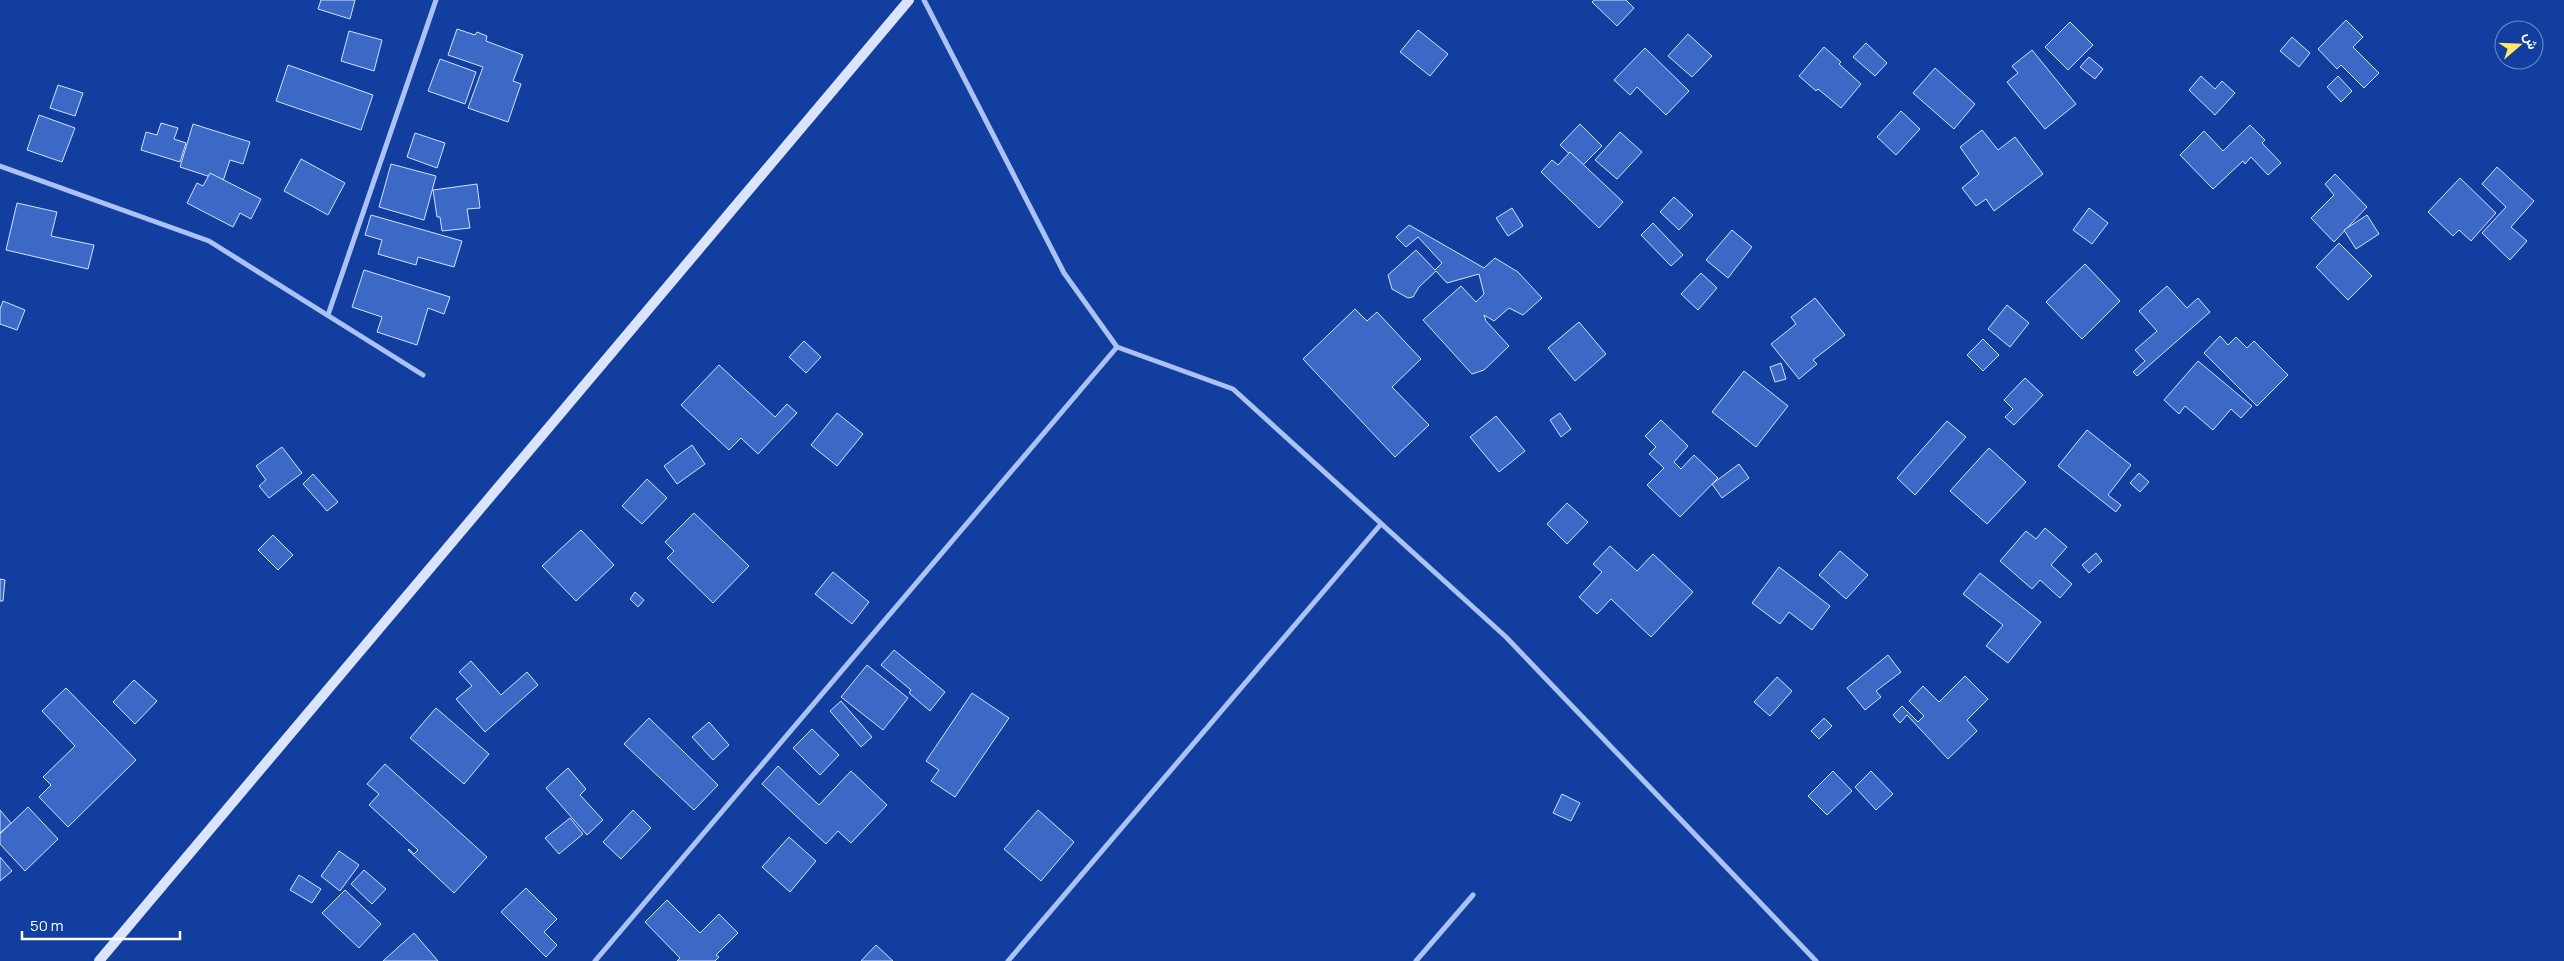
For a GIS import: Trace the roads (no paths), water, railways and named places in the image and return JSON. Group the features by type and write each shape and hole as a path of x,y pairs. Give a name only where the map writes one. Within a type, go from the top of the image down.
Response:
{"street":[{"path":"328,315 436,0"},
{"path":"99,961 909,0"},
{"path":"924,0 1064,273 1117,348 1233,389 1506,637 1816,961"},
{"path":"0,166 209,241 423,375"},
{"path":"595,961 1117,348"},
{"path":"1008,961 1381,524"},
{"path":"1416,961 1473,895"}]}
